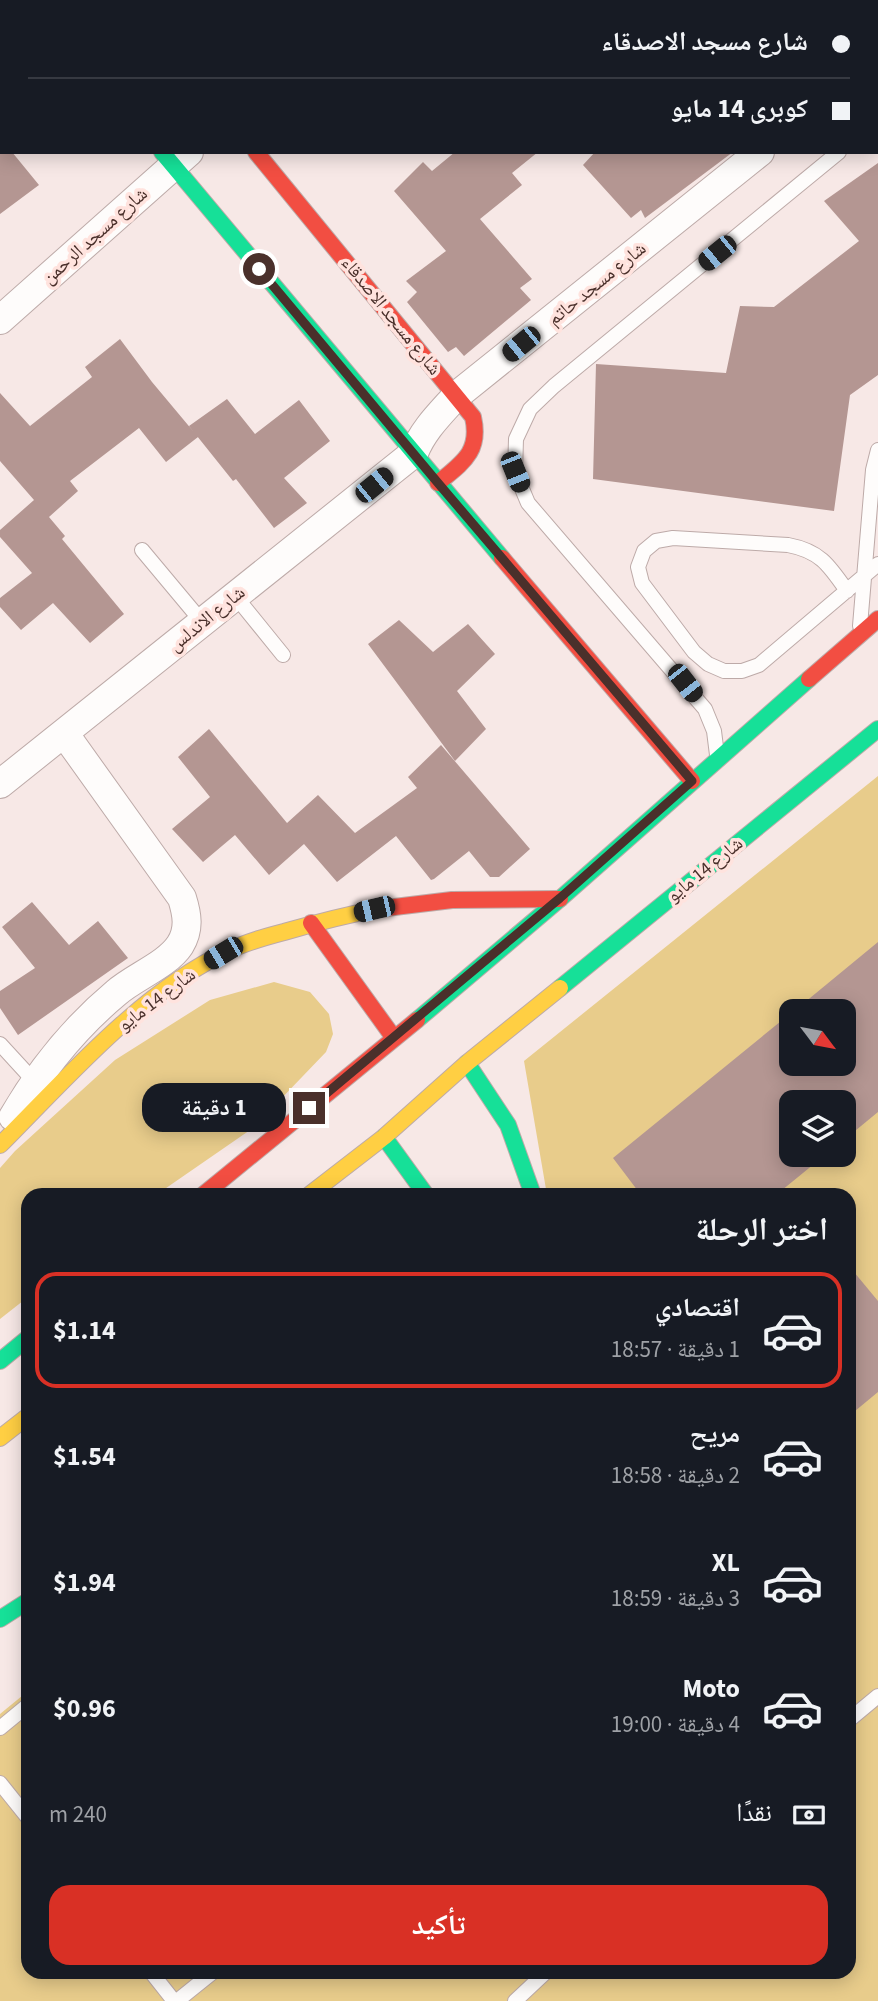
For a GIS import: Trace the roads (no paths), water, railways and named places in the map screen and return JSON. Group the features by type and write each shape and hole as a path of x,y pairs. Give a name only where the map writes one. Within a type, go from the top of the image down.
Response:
{"main road":[{"name":"شارع مسجد الاصدقاء","path":"267,156 472,417 476,427 474,448 468,457 438,483"},
{"path":"175,157 438,483 692,781"},
{"path":"212,1188 560,898 878,619"},
{"name":"شارع 14 مايو","path":"318,1188 384,1137 467,1063 878,729"},
{"name":"شارع 14 مايو","path":"0,1142 138,1011 186,975 223,953 312,923 374,909 438,901 560,898"},
{"path":"312,923 394,1038"},
{"path":"467,1063 508,1125 532,1188"},
{"path":"384,1137 421,1188"},
{"path":"0,1361 21,1344"},
{"path":"0,1438 21,1422"},
{"path":"0,1619 21,1606"}],"street":[{"name":"شارع مسجد حاتم","path":"414,453 419,439 456,396 758,154"},
{"name":"شارع مسجد الرحمن","path":"0,320 175,157"},
{"name":"شارع الاندلس","path":"0,784 414,453"},
{"path":"0,1142 34,1081 72,1034 117,992 168,957 180,946 186,931 187,914 182,898 64,733"}],"lane":[{"path":"717,758 714,731 705,709 528,503 515,472 516,439 530,409 554,386 837,154"},
{"path":"859,635 873,470 878,450"},
{"path":"846,591 818,555 804,548 788,545 673,538 656,541 644,551 638,567 642,583 694,652 708,664 724,671 742,671 759,665 878,564"},
{"path":"142,550 202,623"},
{"path":"236,597 283,655"},
{"path":"0,1044 34,1081"},
{"path":"856,1714 878,1696"},
{"path":"0,1728 21,1711"},
{"path":"0,1783 21,1809"},
{"path":"157,1979 175,2001 204,1979"},
{"path":"515,2001 539,1979"}]}
